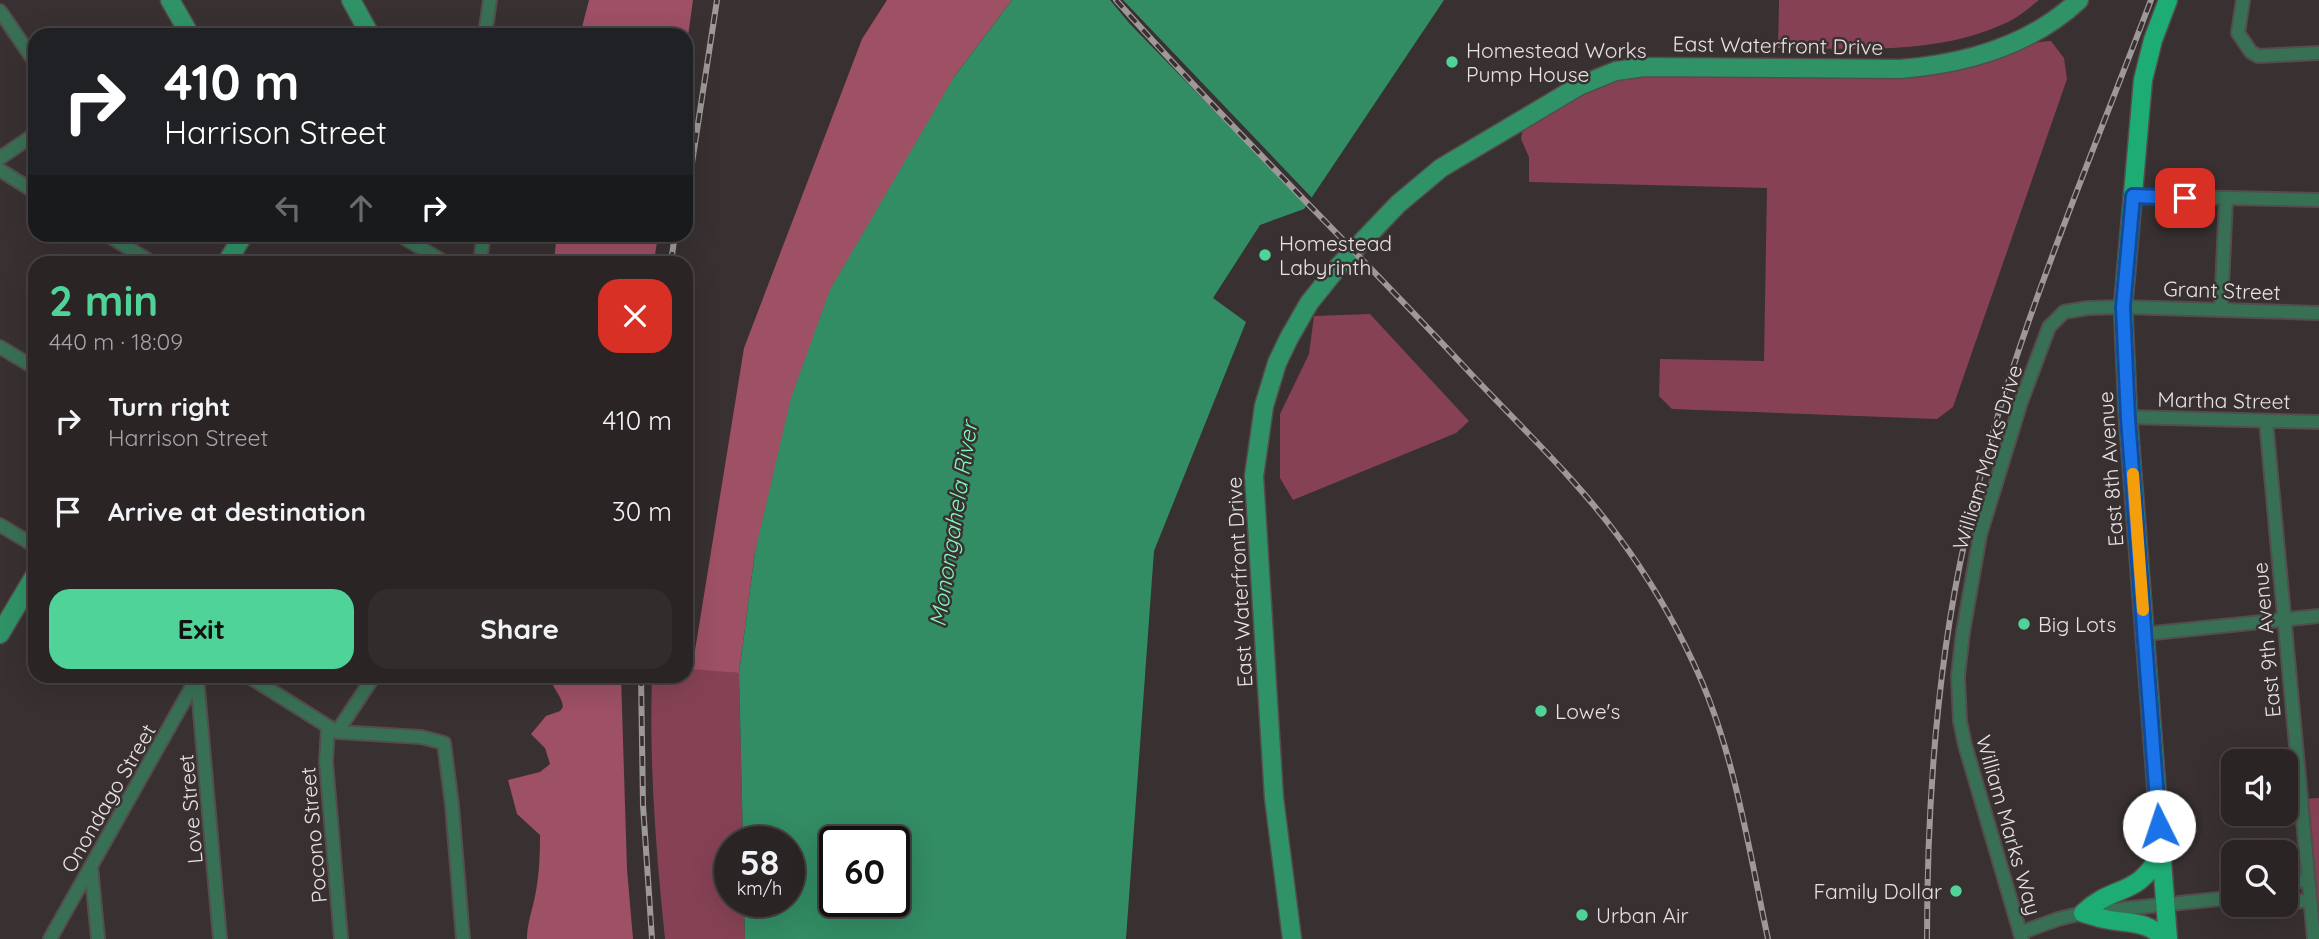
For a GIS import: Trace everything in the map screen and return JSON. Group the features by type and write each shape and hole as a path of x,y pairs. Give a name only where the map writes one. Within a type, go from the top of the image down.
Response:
{"main road":[{"name":"East 8th Avenue","path":"2166,939 2128,418 2123,307 2146,61 2168,0"},
{"path":"2161,852 2152,870 2139,883 2094,902 2083,913 2106,920 2134,922 2166,939"}],"street":[{"path":"170,0 184,28"},
{"path":"351,0 366,28"},
{"path":"486,28 490,0"},
{"name":"East Waterfront Drive","path":"1292,939 1275,798 1254,476 1259,430 1277,363 1309,303 1338,267 1398,204 1441,167 1579,86 1616,71 1644,67 1928,67 1975,58 2023,39 2078,0"},
{"path":"2243,0 2238,33 2251,52 2258,56 2319,53"},
{"path":"0,11 28,52"},
{"path":"0,158 28,139"},
{"path":"0,170 28,188"},
{"path":"2133,196 2319,200"},
{"path":"2221,309 2227,199"},
{"path":"119,242 142,256"},
{"path":"411,242 434,256"},
{"name":"Grant Street","path":"2123,307 2319,313"},
{"name":"William Marks Drive","path":"1960,721 1958,676 1980,535 2021,402 2049,327 2064,312 2123,307"},
{"path":"0,347 28,364"},
{"name":"Martha Street","path":"2128,418 2319,422"},
{"name":"East 9th Avenue","path":"2266,421 2314,939"},
{"path":"0,525 28,542"},
{"path":"0,634 28,587"},
{"path":"2144,634 2319,617"},
{"name":"Onondago Street","path":"50,939 193,683"},
{"name":"Love Street","path":"198,683 220,939"},
{"path":"260,683 332,730 421,737 443,743 452,805 463,939"},
{"name":"Pocono Street","path":"341,939 326,762 332,730 369,683"},
{"name":"William Marks Way","path":"1960,721 2021,936"},
{"path":"91,866 99,939"},
{"path":"2298,881 2308,880"},
{"path":"2021,936 2058,919 2083,913 2221,900"},
{"path":"2298,902 2310,900"}],"shaded area":[{"path":"589,0 693,0 689,28 582,28"},
{"path":"887,0 1012,0 954,77 755,552 739,673 693,669 744,348 862,39"},
{"path":"1779,0 2039,0 2012,20 1981,33 1924,45 1865,49 1778,48"},
{"path":"2051,41 2064,58 2067,79 1953,407 1937,419 1672,409 1659,396 1660,359 1764,361 1767,188 1529,182 1529,157 1521,139 1523,127 1604,81 1642,72 1912,76 1963,68 2027,45"},
{"path":"556,242 657,242 655,256 555,256"},
{"path":"1370,314 1469,421 1456,433 1293,500 1280,478 1280,414 1309,354 1314,316"},
{"path":"693,668 739,673 743,826 714,826 714,917 744,917 745,939 665,939 654,808 652,683 693,683"},
{"path":"621,683 627,869 633,939 527,939 538,877 540,835 517,814 508,780 540,772 550,764 545,748 531,734 546,716 560,711 563,707 553,684"},
{"path":"2319,798 2319,939 2305,799"}],"water":[{"name":"Monongahela River","path":"1012,0 1444,0 1304,209 1260,225 1213,298 1246,322 1154,551 1126,939 745,939 744,917 805,917 805,826 743,826 739,673 755,552 791,398 830,290 954,77"}],"pier":[{"path":"1110,0 1123,0 1314,200 1309,208 1130,24"}],"railway":[{"path":"693,156 717,0"},
{"path":"1116,0 1547,453 1629,551 1668,613 1693,662 1719,728 1738,798 1768,939"},
{"path":"1927,939 1935,738 1947,639 1965,540 1982,471 2024,334 2151,0"},
{"path":"672,256 674,242"},
{"path":"641,683 643,805 652,939"}],"slow traffic":[{"path":"2133,474 2143,610"}],"place":[{"name":"Homestead Works Pump House","path":"1452,62"},
{"name":"Homestead Labyrinth","path":"1265,255"},
{"name":"Big Lots","path":"2024,624"},
{"name":"Lowe's","path":"1541,711"},
{"name":"Family Dollar","path":"1956,891"},
{"name":"Urban Air","path":"1582,915"}],"route":[{"path":"2159,826 2128,418 2123,307 2133,196 2185,198"}]}
